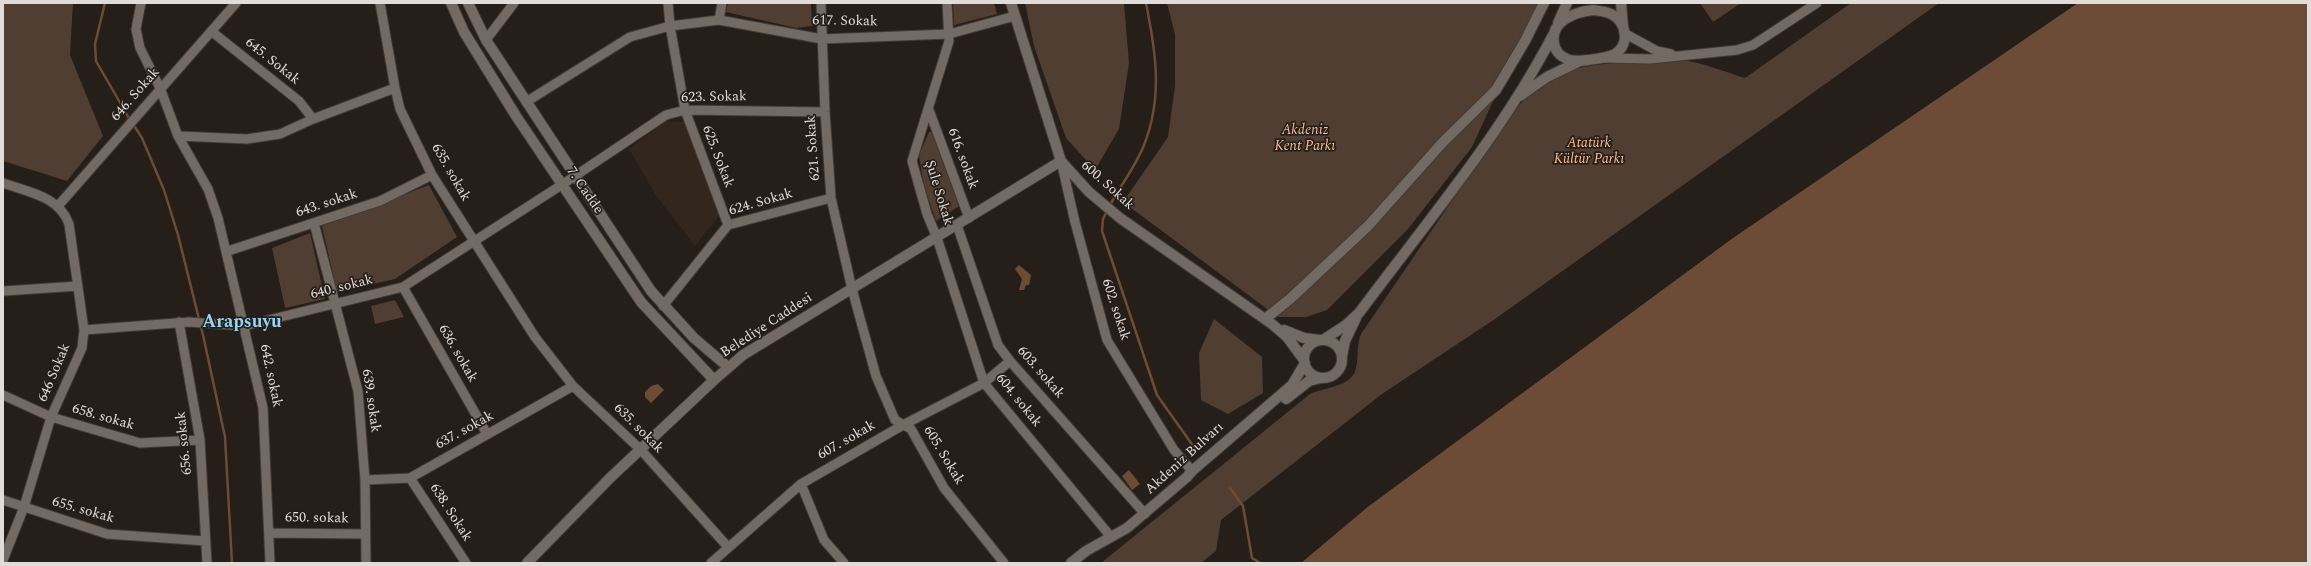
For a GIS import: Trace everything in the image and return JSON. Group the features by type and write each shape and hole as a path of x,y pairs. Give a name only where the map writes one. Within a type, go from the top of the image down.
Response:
{"main road":[{"name":"7. Cadde","path":"451,3 464,32 516,116 641,302 714,380"},
{"name":"7. Cadde","path":"468,3 486,40 647,285 663,306 728,367"},
{"name":"600. Sokak","path":"1011,3 1061,161 1088,192 1120,218 1269,321"},
{"path":"1269,321 1290,299 1368,226 1417,174 1443,142 1496,90 1525,41 1544,3"},
{"path":"1567,3 1555,31 1558,52 1568,60 1578,62"},
{"path":"1517,98 1547,77 1578,62 1605,58 1615,54 1625,41 1621,3"},
{"path":"1190,474 1194,474 1301,386 1309,381 1335,374 1341,366 1345,341 1359,313 1517,98 1560,23 1573,15 1593,10 1611,14 1624,29"},
{"name":"Belediye Caddesi","path":"527,563 610,478 728,367 743,355 1061,161"},
{"path":"1304,361 1308,347 1346,325 1359,313"},
{"path":"1269,321 1290,333 1334,343 1342,356"},
{"path":"1269,321 1292,342 1309,371 1321,378"},
{"name":"Akdeniz Bulvarı","path":"1072,563 1086,551 1111,537 1144,514 1190,474 1292,385 1304,361"}],"street":[{"path":"141,3 136,29 137,39 157,92 178,136 264,138 295,129 313,119 395,88 380,3"},
{"name":"646. Sokak","path":"58,206 236,3"},
{"path":"486,40 514,3"},
{"name":"625. Sokak","path":"668,3 670,26 685,110 728,225"},
{"path":"719,20 722,3"},
{"name":"621. Sokak","path":"821,3 825,112 831,198 852,289"},
{"path":"929,110 949,41 947,3"},
{"path":"1605,58 1637,59 1735,51 1752,45 1817,3"},
{"name":"617. Sokak","path":"526,102 630,37 670,26 719,20 822,39 948,34 1015,16"},
{"path":"1624,29 1657,51 1678,56"},
{"name":"645. Sokak","path":"211,31 299,101 313,119"},
{"name":"635. sokak","path":"395,88 400,109 432,175 535,337 572,386 641,450 728,547"},
{"name":"623. Sokak","path":"575,176 666,115 685,110 825,112"},
{"name":"616. sokak","path":"929,110 969,218"},
{"name":"Şule Sokak","path":"929,110 912,161 927,214 937,238"},
{"name":"642. sokak","path":"178,136 208,189 228,251 263,408 270,533 270,563"},
{"name":"602. sokak","path":"1061,161 1074,222 1107,340 1190,474"},
{"name":"643. sokak","path":"228,251 380,201 432,175"},
{"name":"640. sokak","path":"84,330 184,322 244,326 403,287 575,176"},
{"name":"646 Sokak","path":"3,183 50,200 65,214 69,224 84,330 82,348 51,417 24,507 3,560"},
{"name":"624. Sokak","path":"663,306 728,225 831,198"},
{"name":"639. sokak","path":"314,223 358,391 365,480 366,563"},
{"name":"603. sokak","path":"958,225 998,345 1010,361 1144,514"},
{"name":"604. sokak","path":"937,238 984,383 1111,537"},
{"path":"3,291 78,286"},
{"name":"636. sokak","path":"403,287 487,434"},
{"name":"605. Sokak","path":"852,289 876,376 895,420 911,429 944,488 1004,563"},
{"name":"656. sokak","path":"184,322 200,440 207,563"},
{"name":"607. sokak","path":"711,563 801,484 903,425 984,383 1010,361"},
{"name":"637. sokak","path":"365,480 410,478 572,386"},
{"name":"658. sokak","path":"3,395 51,417 140,443 200,440"},
{"name":"638. Sokak","path":"410,478 466,563"},
{"path":"801,484 824,540 844,563"},
{"name":"655. sokak","path":"3,500 107,534 205,541"},
{"name":"650. sokak","path":"270,533 365,534"}],"shaded area":[{"path":"2078,3 2308,3 2308,563 1301,563 1369,506 1733,238"},
{"path":"666,121 684,122 719,216 695,246 655,194 629,149"},
{"path":"1019,265 1031,275 1029,285 1026,285 1024,290 1019,290 1022,279 1015,269"},
{"path":"658,384 664,390 651,403 645,397 645,392 651,386"},
{"path":"1129,470 1140,484 1132,490 1122,476"}],"green space":[{"path":"3,3 73,3 70,55 103,136 67,181 3,161"},
{"path":"728,3 811,3 812,26 796,28 726,12"},
{"path":"953,3 994,3 997,14 954,25"},
{"path":"1025,3 1124,3 1129,63 1119,129 1095,170 1066,138 1034,46"},
{"name":"Akdeniz Kent Parkı","path":"1167,3 1538,3 1472,147 1408,229 1327,310 1306,317 1278,317 1123,202 1168,137 1175,86 1175,35"},
{"path":"1700,3 1741,3 1713,22"},
{"name":"Atatürk Kültür Parkı","path":"1851,3 1939,3 1495,319 1382,394 1221,520 1216,551 1201,563 1101,563 1310,394 1337,386 1350,379 1356,368 1361,334 1507,120 1521,103 1535,90 1549,80 1579,68 1616,63 1683,60 1707,65 1745,78"},
{"path":"929,132 933,132 961,205 936,221 924,186 919,155"},
{"path":"429,185 457,237 395,279 337,292 322,226"},
{"path":"310,233 325,299 285,308 272,248"},
{"path":"395,300 404,317 375,324 371,306"},
{"path":"1214,319 1262,357 1263,393 1228,414 1201,400 1199,353"}],"waterway":[{"path":"105,3 95,44 96,61 130,120"},
{"path":"1109,207 1141,153 1154,110 1156,92 1155,57 1146,3"},
{"path":"133,124 142,138 164,190 178,235 203,335 225,437 232,563"},
{"path":"1107,211 1103,219 1102,231 1157,395 1196,450"},
{"path":"1230,488 1243,506 1252,558 1260,563"}],"district":[{"name":"Arapsuyu","path":"242,323"}]}
